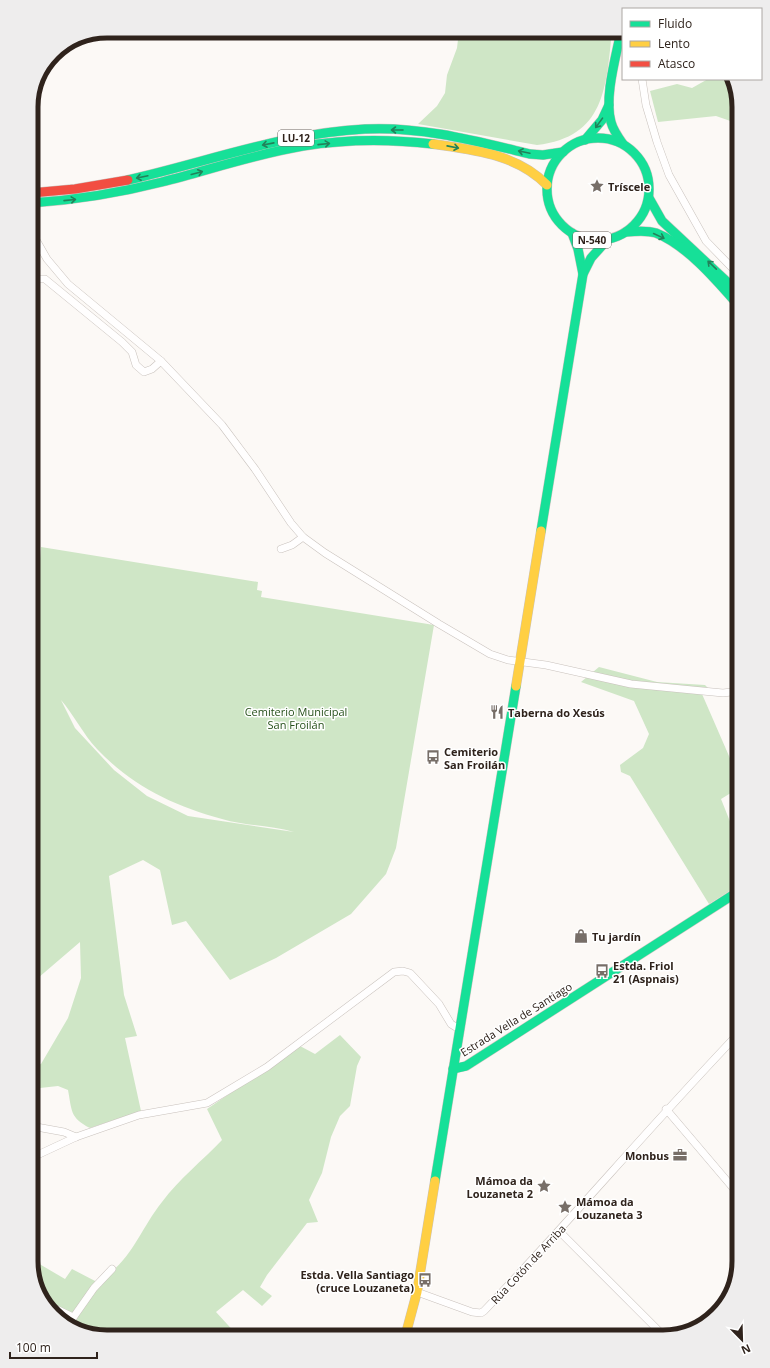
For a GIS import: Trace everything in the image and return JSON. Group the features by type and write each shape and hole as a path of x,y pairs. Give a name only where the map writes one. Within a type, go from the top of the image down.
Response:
{"main road":[{"name":"N-540","path":"620,38 610,104 611,121 623,144"},
{"name":"N-540","path":"585,140 602,120 610,104"},
{"name":"LU-12","path":"38,192 90,187 148,176 252,147 303,137 366,129 413,130 450,135 530,154 544,155 563,152"},
{"name":"N-540","path":"626,232 637,223 645,211 649,198 649,182 645,167 636,154 623,144 604,139 585,140 573,144 563,152 552,168 547,185 548,200 553,213 561,224 572,233 590,240 608,239 626,232 641,230 652,232 671,242 687,254 707,272 732,299"},
{"name":"LU-12","path":"38,202 88,198 135,189 254,157 303,146 372,141 396,141 446,145 492,154 525,165 534,171 547,185"},
{"name":"N-540","path":"649,198 662,221 732,286"},
{"path":"572,233 578,249 583,274"},
{"path":"453,1069 506,748 518,662 583,274 591,258 608,239"},
{"name":"Estrada Vella de Santiago","path":"407,1330 417,1292 453,1069 466,1066 732,895"}],"street":[{"path":"642,80 652,127 669,175 706,241 732,268"},
{"path":"38,243 47,259 68,284 161,361 227,430 303,537 325,553 490,654 508,660 546,665 631,684 723,693 732,692"},
{"path":"38,279 45,279 122,342 132,352 136,365 144,372 152,369 161,361"},
{"path":"282,549 292,545 303,537"},
{"path":"38,1155 76,1137 139,1115 207,1103 268,1067 394,972 403,971 410,973 439,1004 451,1024 459,1029"},
{"name":"Rúa Cotón de Arriba","path":"417,1292 472,1312 481,1313 559,1230 666,1109 732,1040"},
{"path":"666,1109 732,1187"},
{"path":"38,1127 64,1132 76,1137"},
{"path":"559,1230 658,1330"},
{"path":"60,1311 73,1317 94,1288 112,1269"}],"green space":[{"path":"458,38 611,38 604,90 598,106 589,120 577,132 560,140 537,145 418,124 437,106 445,93 447,75 457,48"},
{"path":"706,80 726,80 731,94 732,122 716,116 658,122 650,91 677,84 692,88"},
{"name":"Cemiterio Municipal San Froilán","path":"41,547 258,582 257,590 262,591 261,597 434,625 396,848 386,874 351,914 276,958 230,980 186,921 172,925 160,870 143,860 109,876 124,995 137,1036 125,1038 141,1111 90,1128 75,1117 71,1109 68,1090 58,1086 38,1088 38,1065 41,1064 68,1018 81,978 80,942 38,978 38,584","holes":["61,700 87,737 110,762 125,774 139,784 171,801 187,808 222,819 294,832 188,816 147,796 114,770 75,728"]},
{"path":"599,667 657,682 705,685 711,691 702,694 732,763 732,792 721,799 732,826 732,889 709,904 630,776 621,772 620,765 643,748 649,734 634,701 581,682"},
{"path":"340,1035 361,1057 357,1066 350,1106 340,1116 331,1137 322,1173 309,1200 318,1222 307,1223 267,1275 260,1287 272,1296 262,1306 243,1290 216,1312 233,1330 103,1330 94,1329 77,1323 73,1321 74,1319 60,1312 55,1306 45,1291 40,1279 38,1263 65,1279 72,1269 97,1282 109,1274 118,1266 134,1246 154,1213 169,1194 183,1178 222,1140 207,1109 300,1046 315,1054"}],"traffic: fast":[{"path":"620,38 610,89 609,112 612,125 623,144"},
{"path":"585,140 602,120 609,105"},
{"path":"128,180 275,142 305,136 365,129 428,132 530,154 543,155 563,152"},
{"path":"598,138 618,142 634,153 645,169 649,189 645,209 634,225 618,236 598,240 578,236 562,225 551,209 547,189 551,169 562,153 578,142 598,138"},
{"path":"38,203 97,196 130,190 267,153 303,146 368,140 433,144"},
{"path":"649,198 662,221 732,286"},
{"path":"626,232 653,232 668,239 679,246 701,265 732,298"},
{"path":"572,233 578,249 583,274"},
{"path":"541,531 583,274 591,258 608,239"},
{"path":"435,1181 516,686"},
{"path":"453,1069 466,1066 732,895"}],"traffic: slow":[{"path":"433,144 479,151 509,160 522,166 547,185"},
{"path":"516,686 541,531"},
{"path":"407,1330 417,1292 435,1181"}],"traffic: jam":[{"path":"38,192 75,189 128,180"}],"place":[{"name":"Tríscele","path":"597,186"},
{"name":"Taberna do Xesús","path":"497,712"},
{"name":"Cemiterio San Froilán","path":"433,757"},
{"name":"Tu jardín","path":"581,936"},
{"name":"Estda. Friol 21 (Aspnais)","path":"602,971"},
{"name":"Monbus","path":"680,1155"},
{"name":"Mámoa da Louzaneta 2","path":"544,1186"},
{"name":"Mámoa da Louzaneta 3","path":"565,1207"},
{"name":"Estda. Vella Santiago (cruce Louzaneta)","path":"425,1280"}]}
